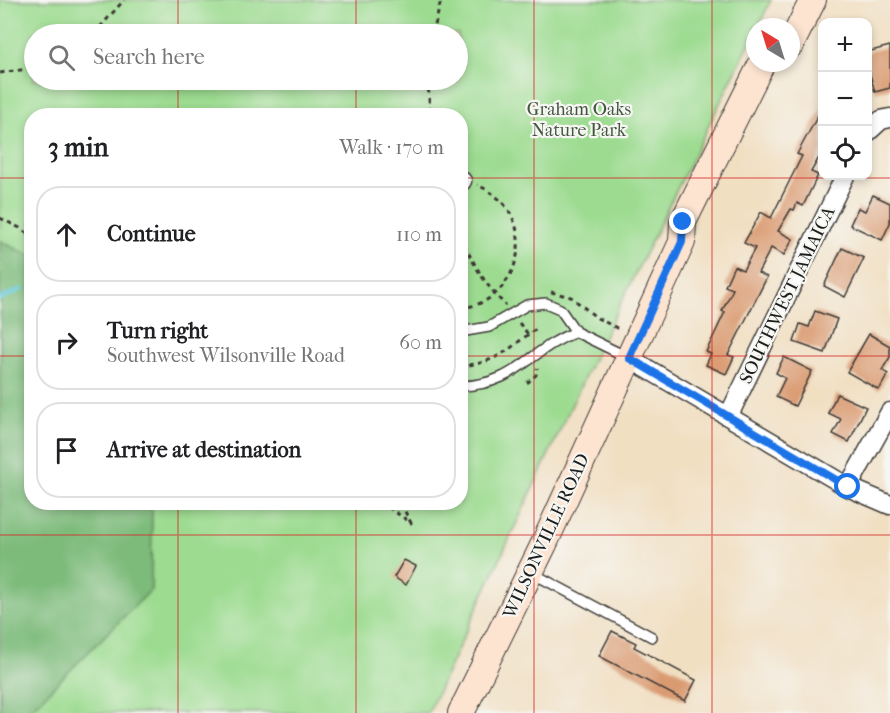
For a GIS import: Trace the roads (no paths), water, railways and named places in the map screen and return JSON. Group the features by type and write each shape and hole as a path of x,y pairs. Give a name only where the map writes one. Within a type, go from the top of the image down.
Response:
{"main road":[{"path":"785,18 794,0"},
{"path":"800,26 813,0"},
{"path":"682,242 683,222 758,72"},
{"path":"682,242 698,231 778,72"},
{"name":"WILSONVILLE ROAD","path":"461,713 530,572 682,242"}],"street":[{"path":"872,128 881,120 890,118"},
{"name":"SOUTHWEST JAMAICA","path":"729,415 843,180"},
{"path":"629,358 848,487 890,505"},
{"path":"848,487 890,412"}],"lane":[{"path":"468,331 489,327 527,304 546,303 560,309 576,332 629,358"},
{"path":"468,386 483,385 508,375 554,342 576,332"},
{"path":"530,572 652,637"}],"waterway":[{"path":"0,299 22,289"}],"park label":[{"name":"Graham Oaks Nature Park","path":"579,119"}]}
